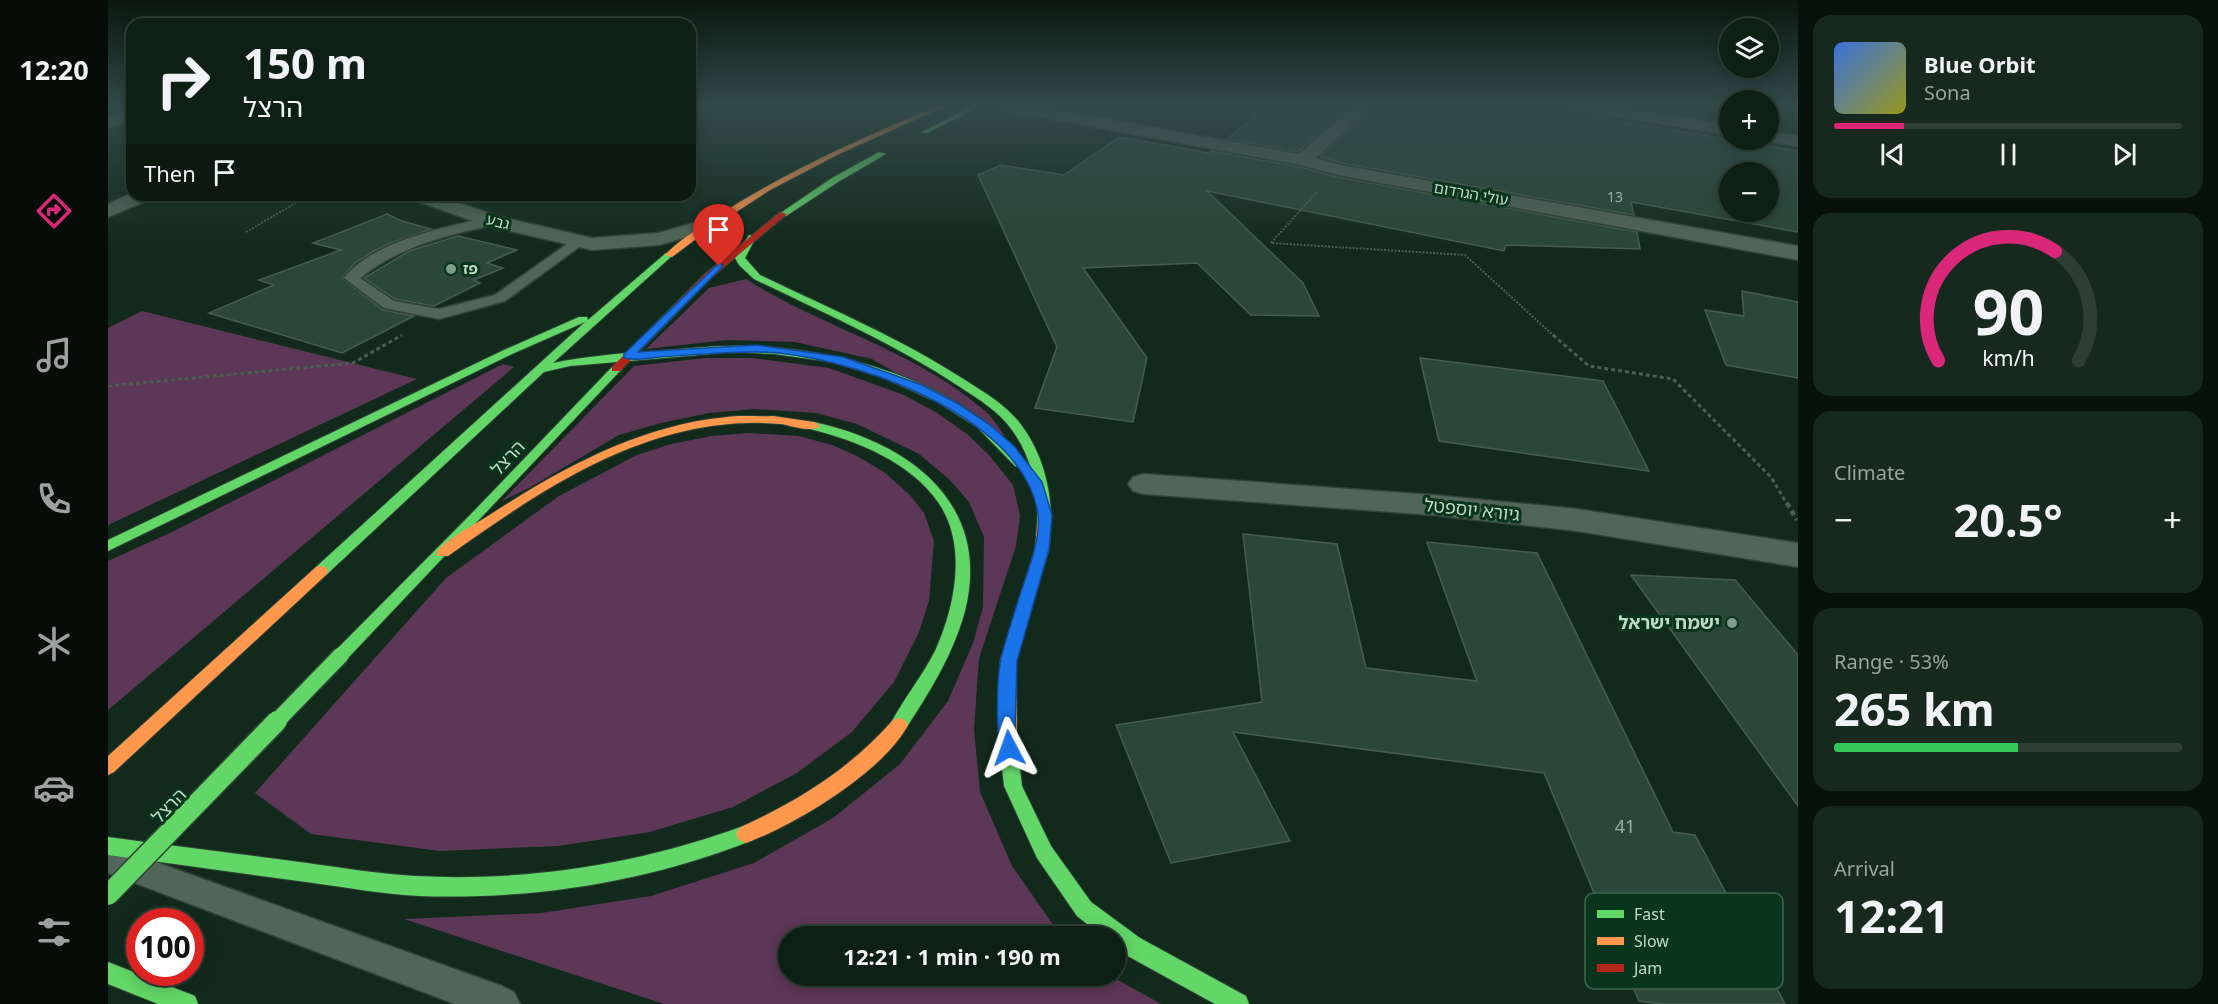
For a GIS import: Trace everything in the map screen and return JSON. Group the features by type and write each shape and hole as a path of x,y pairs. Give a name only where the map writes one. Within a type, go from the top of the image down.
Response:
{"highway":[{"path":"108,766 604,310 708,225 748,199 837,152"},
{"name":"הרצל","path":"108,895 443,553 702,280 752,237 828,183 887,152"},
{"path":"752,237 740,258 742,263 757,277 935,364 999,408 1021,433 1039,472 1045,515 1042,549 1008,661 1006,730 1013,786 1044,852 1084,909 1132,946 1238,1004"},
{"path":"108,546 508,352 604,310"},
{"path":"539,370 583,360 757,348 839,359 918,387 953,406 984,427 1009,449 1035,482 1045,515"},
{"path":"108,846 421,887 549,882 651,866 744,837 817,798 879,749 923,692 949,638 959,604 962,539 949,507 933,487 904,462 846,433 809,423 752,419 710,423 666,432 627,444 537,489 485,522 443,553"},
{"path":"108,973 187,1004"}],"street":[{"name":"עולי הגרדום","path":"1259,152 1303,160 1338,170 1798,253"},
{"path":"1303,160 1312,152"},
{"path":"108,211 130,201"},
{"name":"גבע","path":"436,201 491,220 579,242 621,256 634,266 643,278"},
{"name":"גבע","path":"579,242 608,243 659,239 708,225"},
{"name":"גיורא יוספטל","path":"1144,484 1433,505 1577,520 1798,555"}],"lane":[{"path":"491,220 435,234 380,256 351,278 389,305 439,314 500,298 579,242"},
{"path":"108,859 502,1004"}],"path":[{"path":"1338,170 1271,243 1465,255 1499,288 1589,366 1673,379 1771,477 1798,521"},
{"path":"246,232 300,201"},
{"path":"108,386 353,363 439,314"}],"shaded area":[{"path":"746,279 806,312 899,355 929,372 958,390 985,411 1005,436 872,359 795,342 727,340 646,349 709,288"},
{"path":"142,311 417,379 108,525 108,328"},
{"path":"706,358 752,358 829,368 904,395 937,413 967,434 989,455 1013,485 1020,515 1016,546 979,658 974,729 980,792 1012,866 1054,926 778,926 778,986 1126,984 1161,1004 664,1004 404,919 541,913 651,896 754,863 833,818 900,764 948,701 973,643 983,607 984,537 969,502 950,480 919,454 857,424 816,413 754,409 709,413 661,423 619,435 529,488 502,501 634,366"},
{"path":"503,364 514,367 108,710 108,561 174,531"},
{"path":"748,433 799,436 832,445 857,456 884,472 910,495 924,513 934,541 929,601 919,632 894,682 852,732 797,773 733,807 650,832 558,846 440,851 311,834 255,793 446,578 559,496 637,455 671,444 712,436"}],"building":[{"path":"1098,152 1216,152 1300,167 1338,177 1637,232 1640,249 1506,245 1504,251 1207,191 1303,283 1319,316 1251,315 1197,263 1083,268 1147,358 1133,422 1035,408 1057,347 978,175 1001,165 1064,175"},
{"path":"1325,152 1798,152 1798,232 1742,222 1779,222 1779,162 1719,162 1719,218 1631,202 1634,215 1341,163 1320,157"},
{"path":"387,214 431,229 372,252 355,263 342,278 383,310 414,316 342,353 209,313 274,285 259,280 341,250 313,243"},
{"path":"458,236 517,250 487,263 503,268 474,280 480,283 434,306 395,299 364,278 409,251"},
{"path":"1742,291 1798,302 1798,378 1726,365 1705,310 1744,316"},
{"path":"1420,358 1603,381 1649,471 1439,441"},
{"path":"1243,534 1337,544 1366,668 1477,681 1427,542 1537,553 1673,832 1695,835 1726,893 1594,893 1544,773 1233,732 1290,841 1171,863 1116,725 1262,702"},
{"path":"1631,575 1735,580 1798,655 1798,806"},
{"path":"1634,989 1777,989 1785,1004 1663,1004 1639,1001"}],"traffic: fast":[{"path":"783,214 835,180 882,154"},
{"path":"752,237 740,258 742,263 757,277 920,357 946,372 1005,414 1021,434 1036,466 1044,502 1044,525"},
{"path":"321,571 604,310 669,255"},
{"path":"108,546 508,352 583,319"},
{"path":"541,369 600,359 723,349 774,350 832,359 888,375 941,399 981,425 1020,463"},
{"path":"341,655 616,369"},
{"path":"814,426 837,432 874,447 917,471 945,501 959,535 963,572 957,611 943,650 923,688 899,725"},
{"path":"108,895 341,655"},
{"path":"1008,743 1013,786 1044,852 1084,909 1132,946 1238,1004"},
{"path":"108,846 394,884 451,886 519,883 618,872 683,857 746,834"},
{"path":"108,973 187,1004"}],"traffic: slow":[{"path":"669,255 701,231 767,189 840,152"},
{"path":"443,553 557,479 640,440 684,428 728,420 773,420 814,426"},
{"path":"1008,743 1008,661 1042,549 1044,525"},
{"path":"108,767 321,571"},
{"path":"746,834 788,814 830,788 867,759 899,725"}],"traffic: jam":[{"path":"616,369 708,276 783,214"}],"place":[{"name":"פז","path":"451,269"},
{"name":"ישמח ישראל","path":"1732,623"}],"route":[{"path":"719,266 702,280 628,356 757,348 801,352 839,359 918,387 953,406 984,427 1009,449 1035,482 1045,515 1042,549 1008,661 1006,730 1009,748"}]}
